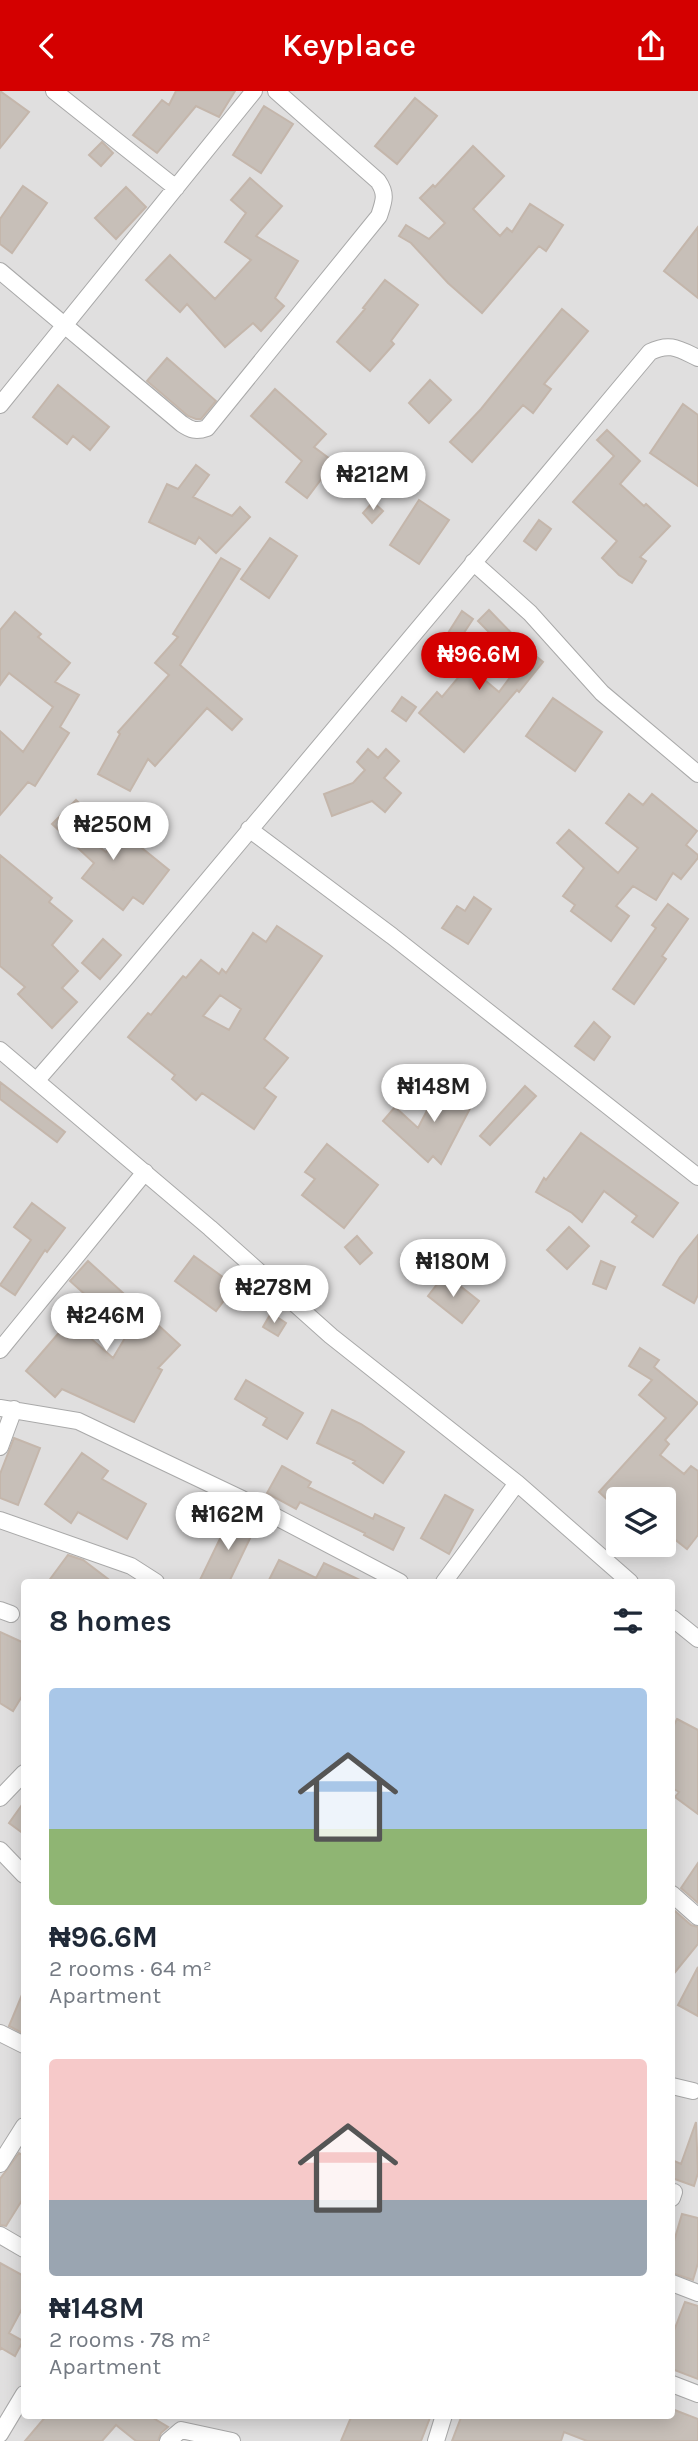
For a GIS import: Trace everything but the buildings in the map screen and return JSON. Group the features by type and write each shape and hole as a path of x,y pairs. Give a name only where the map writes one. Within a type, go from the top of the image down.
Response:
{"street":[{"path":"54,91 176,188"},
{"path":"0,405 254,91"},
{"path":"0,271 182,424 191,430 207,428 379,216 384,201 384,191 378,181 276,91"},
{"path":"37,1080 125,979 650,352 662,346 676,348 698,358"},
{"path":"473,562 530,613 602,693 698,775"},
{"path":"249,829 392,936 698,1177"},
{"path":"2,1056 37,1080 331,1336 517,1483 627,1579"},
{"path":"0,1350 145,1172"},
{"path":"0,1447 7,1408 78,1421 242,1499 394,1579"},
{"path":"446,1579 517,1483"},
{"path":"0,1520 131,1566 151,1579"},
{"path":"675,1620 698,1639"},
{"path":"0,1798 21,1776"},
{"path":"0,1850 21,1872"},
{"path":"675,1897 698,1917"},
{"path":"0,2033 21,2044"},
{"path":"675,2087 693,2091"},
{"path":"0,2164 21,2131"},
{"path":"0,2235 21,2247"},
{"path":"675,2284 698,2293"},
{"path":"675,2385 698,2394"},
{"path":"0,2434 21,2400"},
{"path":"436,2441 443,2419"},
{"path":"168,2441 181,2430 232,2441"}],"shaded area":[{"path":"0,91 698,91 698,2441 0,2441"}]}
